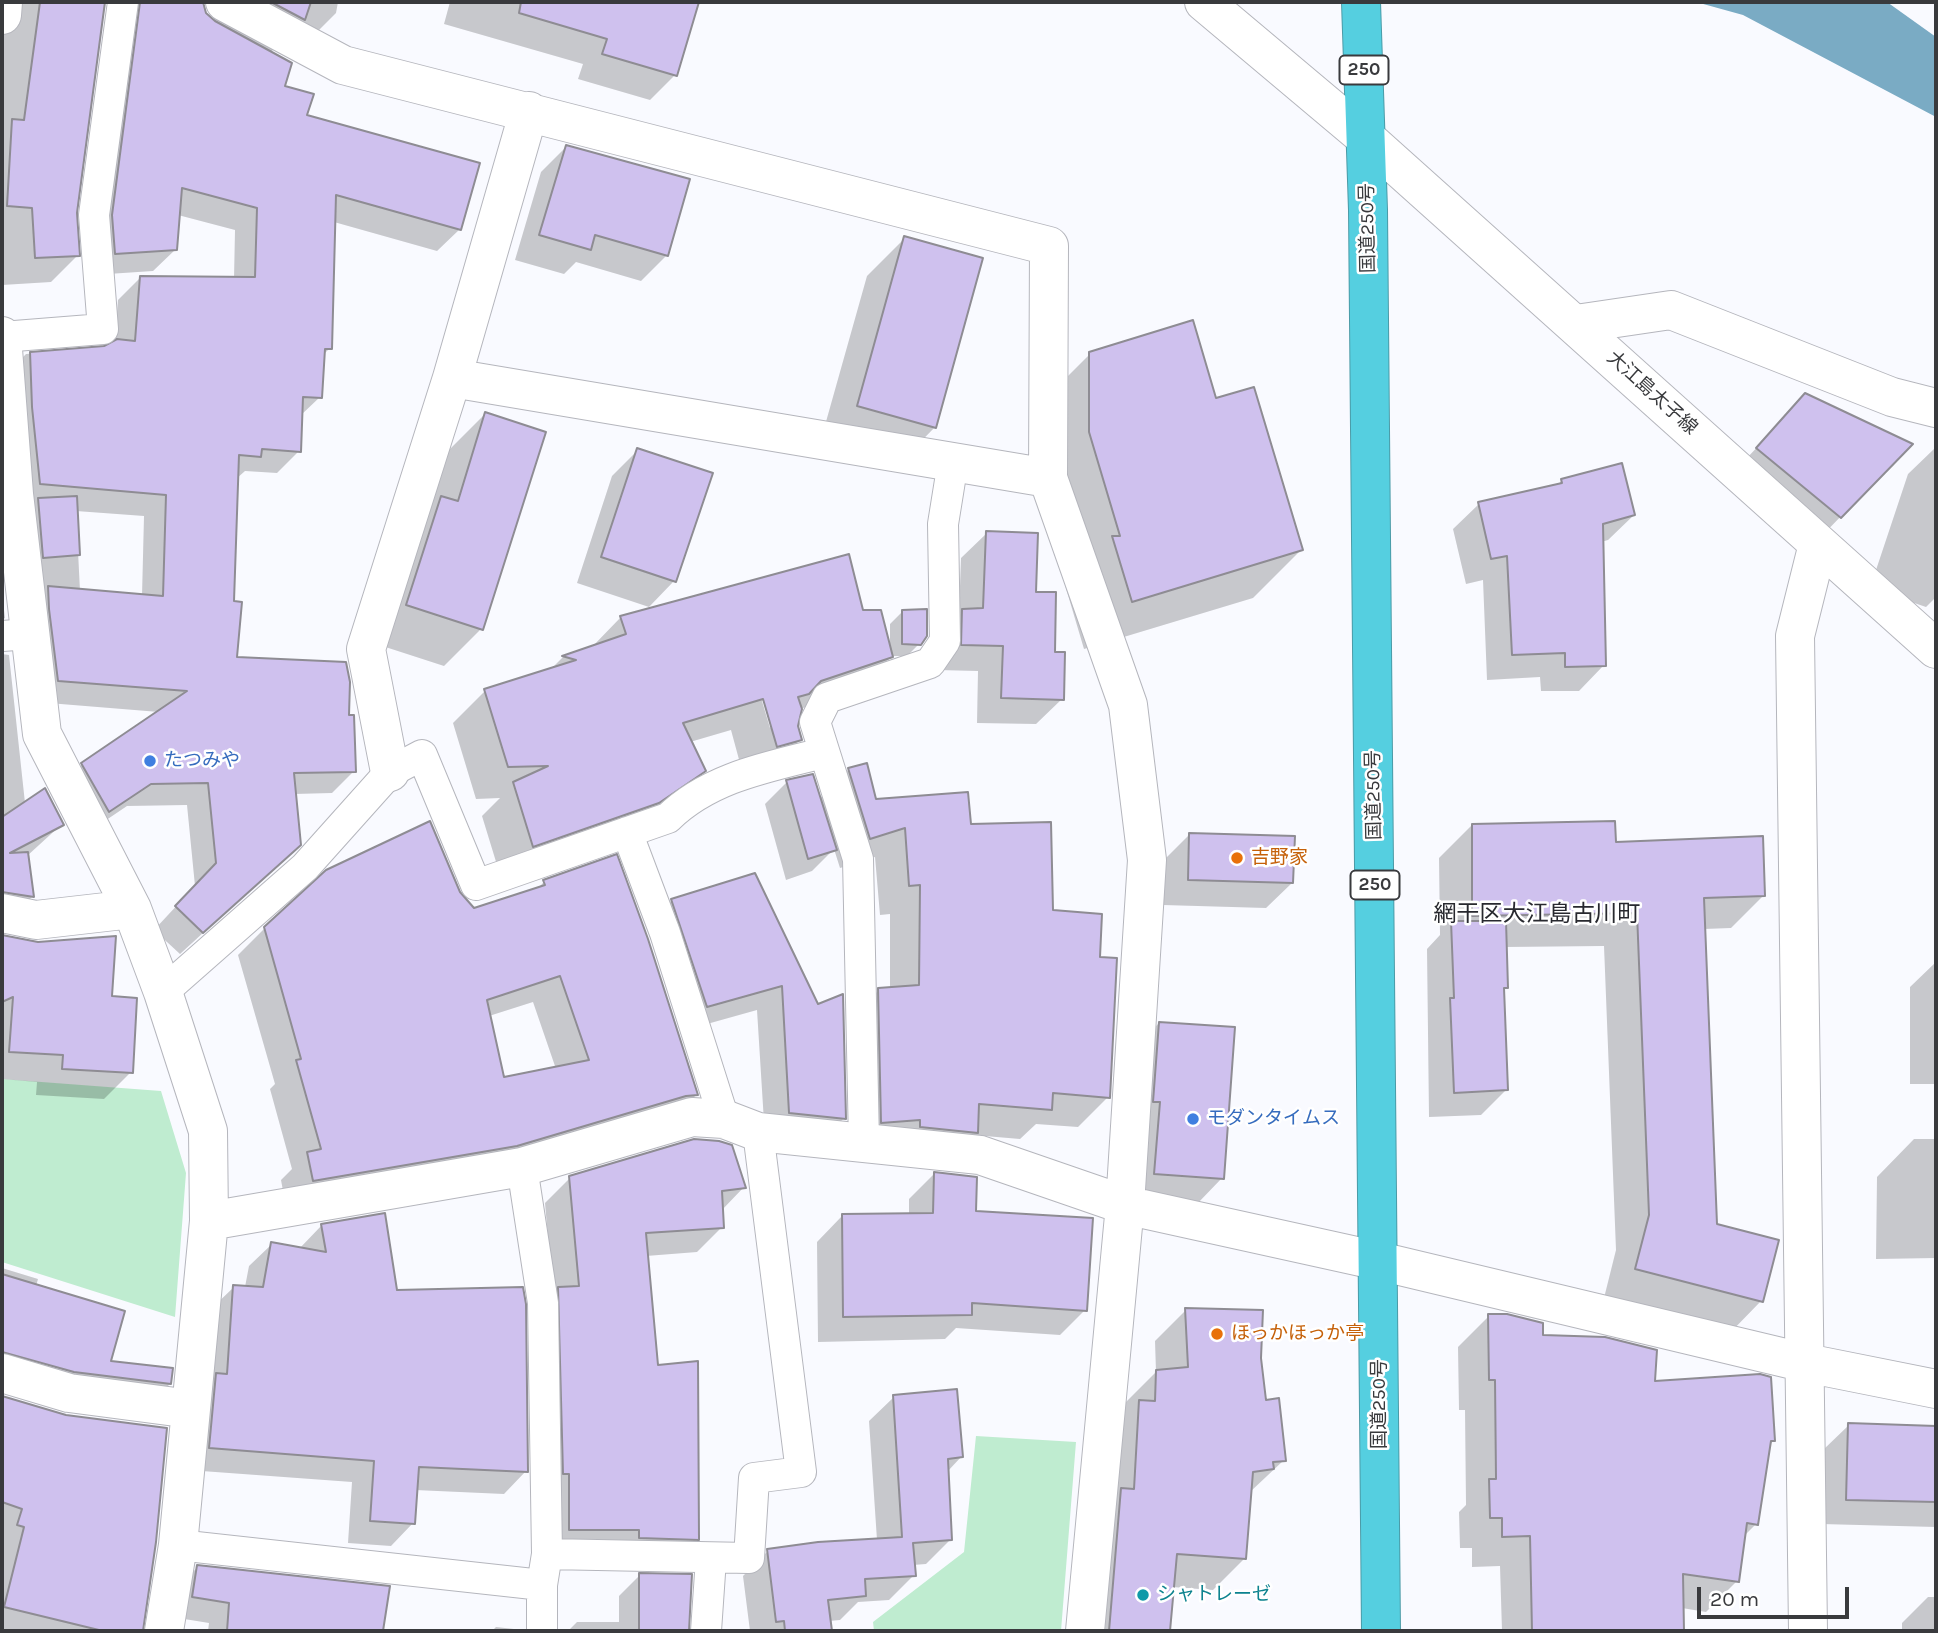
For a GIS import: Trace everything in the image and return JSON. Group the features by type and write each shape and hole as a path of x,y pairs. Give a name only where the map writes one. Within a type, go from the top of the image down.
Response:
{"highway":[{"name":"国道250号","path":"1361,2 1367,139 1381,1631"}],"street":[{"path":"2,15 3,2"},
{"path":"225,2 343,65 1049,246 1048,478 1128,705 1147,860 1125,1205 1085,1631"},
{"name":"大江島太子線","path":"1204,2 1367,139 1936,649"},
{"path":"390,772 366,649 452,379 529,111"},
{"path":"1576,324 1671,310 1892,397 1936,408"},
{"path":"2,337 16,635 42,734 132,909 163,992 208,1131 209,1221 178,1545 164,1631"},
{"path":"452,379 1048,478"},
{"path":"1808,1631 1795,636 1818,544"},
{"path":"2,914 36,920 132,909"},
{"path":"209,1221 522,1167 692,1117 864,1143 980,1155 1125,1205 1378,1261 1805,1363 1936,1390"},
{"path":"2,1373 69,1393 191,1409"}],"lane":[{"path":"2,337 103,329 94,215 123,2"},
{"path":"864,1143 858,859 815,723 827,698 930,663 944,641 943,524 953,462"},
{"path":"163,992 305,867 390,772 422,755 476,885 668,818 685,802 740,774 823,753"},
{"path":"547,1554 749,1558 754,1478 801,1472 741,1125 628,832"},
{"path":"522,1167 543,1303 547,1554 542,1585 542,1631"},
{"path":"178,1545 542,1585"},
{"path":"706,1631 711,1559"}],"green space":[{"path":"2,1079 161,1091 186,1173 175,1317 2,1262"},
{"path":"976,1436 1076,1442 1061,1631 874,1631 873,1622 964,1552"}],"water":[{"path":"1696,2 1887,2 1936,37 1936,117 1743,15"}],"building":[{"path":"40,2 105,2 77,213 80,256 35,258 32,208 7,206 12,119 24,120"},
{"path":"140,2 203,2 206,13 215,21 292,63 285,86 314,94 307,115 480,163 461,230 336,195 332,349 325,349 322,398 303,397 301,452 262,449 261,457 239,455 234,601 242,602 237,657 346,662 350,682 349,715 354,715 356,772 294,773 301,845 203,933 175,906 216,863 208,783 151,784 109,812 81,763 187,691 58,681 49,609 48,586 163,596 166,495 40,484 32,407 30,352 104,346 117,339 135,341 140,276 255,277 257,208 182,188 177,250 115,254 112,215"},
{"path":"271,2 311,2 305,20"},
{"path":"521,2 699,2 677,76 602,54 607,39 519,13"},
{"path":"566,145 690,179 668,256 595,235 591,250 539,235"},
{"path":"904,236 983,258 936,428 857,406"},
{"path":"1193,320 1216,398 1254,387 1303,550 1132,602 1112,536 1120,536 1089,432 1089,352"},
{"path":"1805,393 1913,444 1841,518 1756,448"},
{"path":"485,412 546,432 483,630 406,605 441,496 458,501"},
{"path":"637,448 713,473 676,582 601,557"},
{"path":"1622,463 1635,515 1603,524 1606,666 1565,667 1565,653 1512,655 1507,556 1491,559 1478,502 1562,483 1561,479"},
{"path":"77,496 80,555 43,558 38,498"},
{"path":"986,531 1038,533 1036,592 1056,592 1055,652 1065,652 1064,700 1001,698 1003,646 961,645 962,609 983,608"},
{"path":"849,554 863,610 881,610 893,657 821,681 809,694 798,697 802,709 798,726 802,740 777,747 763,699 683,723 706,771 659,803 533,847 513,782 548,766 508,767 484,689 576,660 562,656 626,634 620,616"},
{"path":"927,609 927,636 921,645 902,644 902,610"},
{"path":"867,763 876,799 968,792 971,824 1051,822 1053,910 1102,914 1100,957 1117,958 1110,1098 1053,1093 1052,1110 979,1104 978,1133 920,1127 920,1120 881,1123 878,988 919,985 920,885 909,886 905,828 870,839 848,768"},
{"path":"813,774 837,850 808,859 786,780"},
{"path":"45,788 64,825 10,853 28,852 34,897 2,892 2,817"},
{"path":"430,821 460,892 474,908 545,885 543,880 617,854 648,939 698,1095 686,1096 517,1146 313,1181 307,1152 321,1149 296,1060 301,1059 264,927 326,870","holes":["560,976 589,1060 504,1077 487,1000"]},
{"path":"1615,821 1616,842 1763,836 1765,896 1704,898 1717,1224 1779,1240 1763,1302 1635,1269 1649,1215 1637,913 1472,916 1472,824"},
{"path":"1189,833 1295,836 1293,883 1188,880"},
{"path":"755,873 818,1004 843,994 846,1119 789,1113 782,986 707,1007 671,899"},
{"path":"1451,921 1506,921 1508,988 1504,988 1508,1090 1454,1093 1450,998 1454,998"},
{"path":"2,935 38,942 116,936 112,996 137,998 133,1073 62,1069 63,1055 9,1052 13,997 2,1002"},
{"path":"1159,1022 1235,1027 1224,1179 1154,1174 1160,1102 1153,1102"},
{"path":"694,1139 732,1145 746,1188 722,1191 724,1228 646,1233 658,1365 698,1361 699,1540 639,1538 639,1530 569,1530 569,1474 563,1474 558,1287 579,1286 569,1176"},
{"path":"934,1172 977,1177 976,1211 1093,1218 1087,1311 972,1303 972,1315 843,1317 842,1214 933,1213"},
{"path":"385,1213 397,1290 523,1287 526,1304 528,1472 419,1467 415,1524 370,1521 374,1461 209,1448 216,1373 227,1374 233,1285 263,1287 271,1242 326,1252 321,1224"},
{"path":"2,1274 125,1311 111,1361 173,1368 171,1384 74,1372 2,1352"},
{"path":"1185,1308 1263,1310 1261,1358 1266,1400 1279,1398 1286,1461 1273,1462 1274,1469 1253,1472 1246,1559 1177,1554 1170,1631 1109,1631 1121,1488 1134,1489 1139,1400 1155,1401 1156,1370 1188,1367"},
{"path":"1488,1314 1507,1314 1543,1323 1543,1335 1605,1337 1657,1350 1655,1381 1760,1374 1771,1377 1775,1441 1771,1441 1758,1525 1747,1523 1739,1582 1683,1574 1684,1631 1532,1631 1530,1536 1502,1537 1502,1518 1490,1518 1489,1479 1496,1479 1495,1380 1489,1380"},
{"path":"957,1389 963,1457 948,1459 952,1540 913,1543 916,1576 865,1579 866,1596 828,1600 832,1631 785,1631 784,1621 776,1622 767,1549 818,1542 902,1537 893,1395"},
{"path":"2,1396 66,1415 167,1428 156,1542 143,1631 103,1631 4,1607 24,1527 17,1525 22,1509 2,1502"},
{"path":"1848,1423 1936,1426 1936,1502 1846,1500"},
{"path":"197,1565 390,1586 383,1631 227,1631 229,1603 192,1597"},
{"path":"639,1573 692,1574 689,1631 639,1631"}],"place":[{"name":"たつみや","path":"150,761"},
{"name":"吉野家","path":"1237,858"},
{"name":"モダンタイムス","path":"1193,1119"},
{"name":"ほっかほっか亭","path":"1217,1334"},
{"name":"シャトレーゼ","path":"1143,1595"}],"district":[{"name":"網干区大江島古川町","path":"1537,914"}]}
